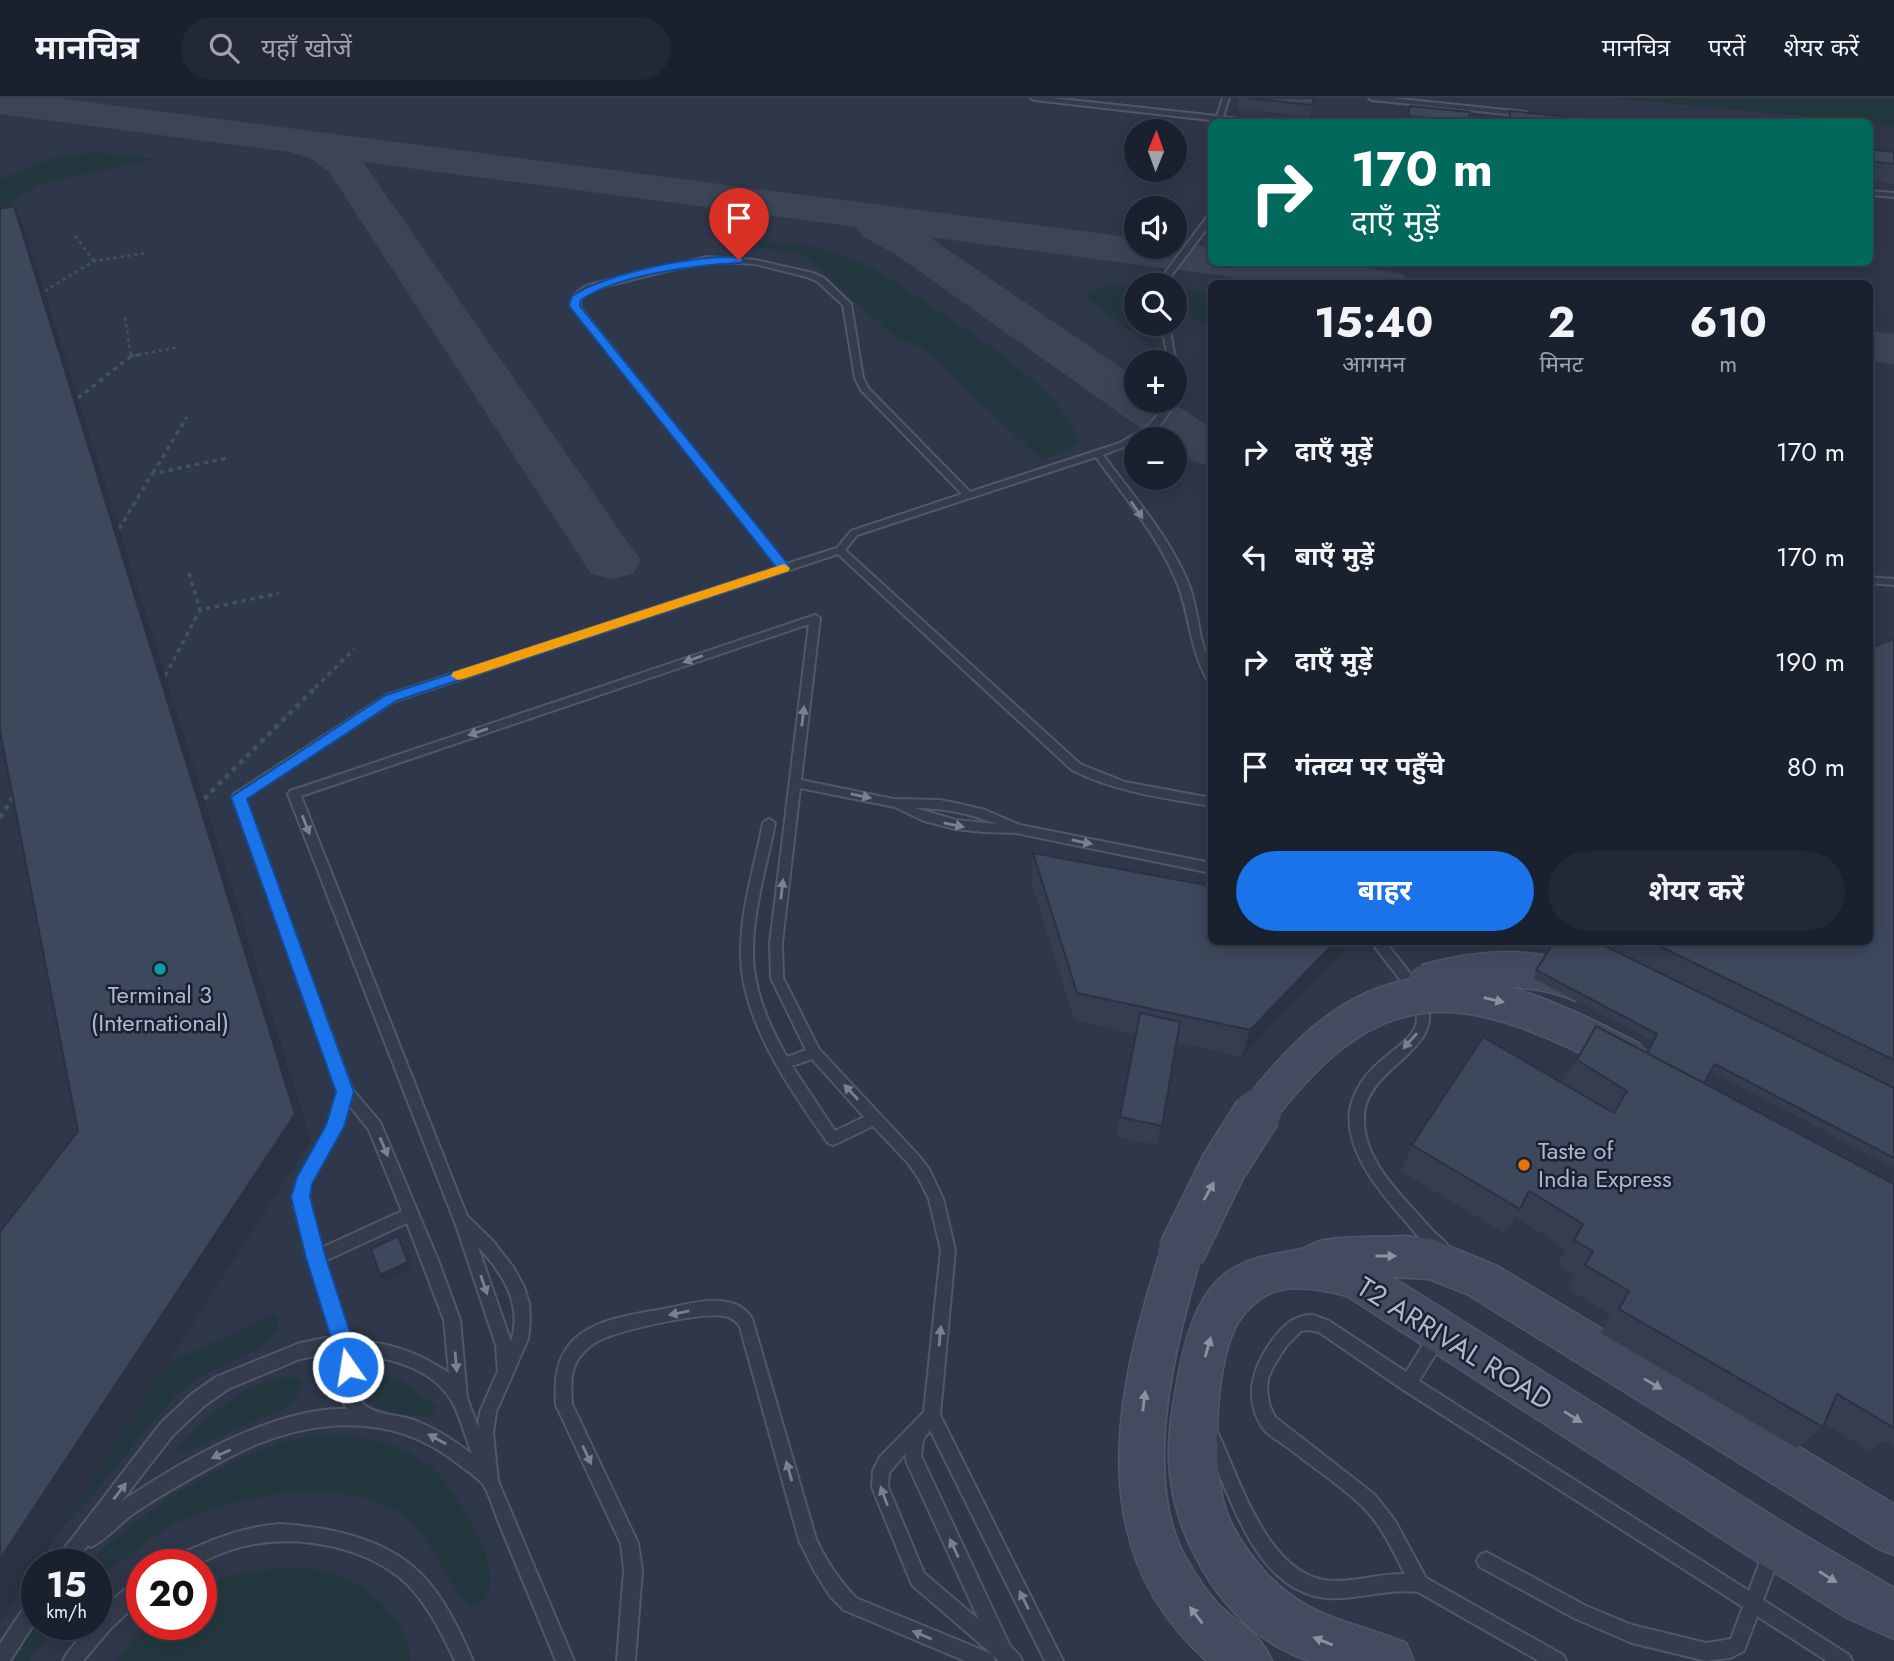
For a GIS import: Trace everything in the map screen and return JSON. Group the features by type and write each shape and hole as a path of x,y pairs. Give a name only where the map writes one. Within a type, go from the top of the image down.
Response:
{"main road":[{"path":"1246,1661 1204,1625 1162,1563 1147,1521 1139,1478 1147,1375 1161,1312 1200,1207 1250,1121 1294,1067 1359,1013 1429,981 1488,968 1509,967 1553,974 1610,999"},
{"path":"1381,1002 1404,996 1446,993 1523,1007 1556,1020 1662,1076"},
{"path":"1270,1272 1313,1261 1377,1255 1405,1256 1430,1259 1482,1280 1894,1531"},
{"name":"T2 ARRIVAL ROAD","path":"1388,1661 1330,1644 1302,1632 1272,1613 1247,1589 1211,1535 1194,1476 1192,1447 1195,1408 1204,1360 1216,1321 1226,1302 1245,1284 1270,1272 1300,1268 1329,1270 1358,1279 1775,1545 1865,1600 1894,1614"}],"lane":[{"path":"1034,98 1219,119 1226,98"},
{"path":"1372,98 1535,116"},
{"path":"1496,119 1497,111"},
{"path":"1873,192 1894,195"},
{"path":"1169,273 1208,222"},
{"path":"784,568 578,312 575,306 576,298 581,292 707,259 755,262 821,280 848,304 859,378 865,390 970,496"},
{"path":"565,1661 490,1481 459,1398 452,1320 375,1126 345,1092 238,797 391,698 840,550 855,533 1098,454 1139,438 1166,413"},
{"path":"1098,454 1171,560 1182,581 1190,600 1200,659 1208,671"},
{"path":"840,550 1076,767 1116,785 1208,801"},
{"path":"1873,580 1894,582"},
{"path":"502,1379 504,1345 461,1220 293,794 815,618 775,961 777,978 814,1053 876,1118 924,1174 943,1220 948,1250 932,1416 1054,1661"},
{"path":"794,783 893,803 940,804 971,810 1018,829 1208,868"},
{"path":"893,803 930,820 953,825 975,829 1018,829"},
{"path":"769,822 747,956 755,1004 809,1106 833,1139 876,1118"},
{"path":"1380,945 1394,962 1422,1009 1422,1022 1416,1037 1365,1085 1356,1110 1362,1148 1373,1168 1432,1240 1482,1280"},
{"path":"785,1063 814,1053"},
{"path":"345,1092 335,1127 303,1183 300,1197 316,1258 347,1354 346,1385 349,1398 356,1409 371,1418 433,1436 464,1455 490,1481"},
{"path":"316,1258 411,1214"},
{"path":"461,1220 499,1257 511,1273 523,1312 520,1339 488,1412 485,1433 490,1481"},
{"path":"626,1661 634,1570 629,1543 564,1405 561,1390 564,1367 575,1347 595,1332 618,1325 720,1308 744,1318 808,1541 835,1590 850,1604 986,1661"},
{"path":"1420,1584 1389,1527 1369,1501 1269,1423 1263,1411 1258,1385 1270,1356 1293,1327 1312,1322 1324,1326 1408,1383 1843,1661"},
{"path":"1408,1383 1440,1332"},
{"path":"75,1549 167,1429 198,1400 230,1379 300,1351 344,1346 403,1356 425,1366 445,1380 459,1398"},
{"path":"1195,1408 1256,1533 1290,1575 1307,1585 1323,1589 1371,1587 1399,1582 1420,1584 1557,1661"},
{"path":"932,1416 883,1466 878,1475 880,1487 918,1578 1008,1657"},
{"path":"79,1549 99,1529 133,1503 204,1461 279,1427 309,1419 371,1418"},
{"path":"917,1430 912,1445 913,1457 1008,1657"},
{"path":"211,1549 262,1534 298,1533 337,1540 376,1554 412,1576 442,1615 464,1661"},
{"path":"1486,1561 1580,1612 1622,1629 1706,1652 1730,1649 1738,1644 1775,1545"},
{"path":"72,1661 126,1599"},
{"path":"0,1660 21,1628"}],"path":[{"path":"75,236 94,261"},
{"path":"45,291 94,261 146,253"},
{"path":"125,317 131,356"},
{"path":"78,398 131,356 179,347"},
{"path":"119,529 187,417"},
{"path":"152,474 227,458"},
{"path":"165,676 200,610 189,573"},
{"path":"200,610 279,593"},
{"path":"204,799 354,649"},
{"path":"0,818 18,790"}],"shaded area":[{"path":"0,98 1894,98 1894,1661 0,1661"}],"green space":[{"path":"1613,98 1894,99 1894,127 1873,123 1873,119 1837,119"},
{"path":"95,152 156,159 39,184 0,209 0,179 53,158"},
{"path":"765,241 832,252 862,263 893,280 969,331 1028,376 1070,421 1078,442 1069,450 1042,460 920,347 896,338 802,254 764,248 745,250 742,244"},
{"path":"1105,285 1124,287 1124,326 1087,299 1088,293"},
{"path":"1187,290 1208,292 1208,326 1191,316 1187,305"},
{"path":"1137,336 1152,336 1155,349"},
{"path":"276,1314 279,1329 262,1346 198,1378 175,1396 94,1494 62,1527 166,1364"},
{"path":"291,1377 301,1381 300,1390 295,1400 285,1408 182,1453 175,1449 227,1402 257,1385"},
{"path":"385,1377 399,1379 437,1406 431,1417 384,1410 369,1401 364,1394 367,1386"},
{"path":"320,1435 364,1438 393,1445 431,1467 454,1495 479,1538 488,1561 491,1581 486,1597 473,1606 464,1599 448,1578 425,1538 407,1518 383,1504 355,1496 325,1493 261,1497 202,1513 155,1535 136,1549 126,1549 126,1557 112,1569 112,1549 104,1549 152,1510 206,1476 259,1450"},
{"path":"283,1568 310,1569 326,1571 357,1584 383,1604 393,1616 408,1645 411,1661 116,1661 132,1640 217,1640 217,1580 238,1573"},
{"path":"25,1640 45,1640 29,1661 10,1661"}],"building":[{"path":"1248,98 1314,98 1312,105"},
{"path":"1410,106 1470,112 1469,119 1408,116"},
{"path":"1510,111 1590,119 1510,119"},
{"path":"1873,149 1894,152 1894,164 1873,161"},
{"name":"Terminal 3 (International)","path":"14,206 295,1114 0,1559 0,1232 78,1131 0,731 0,209"},
{"path":"1894,639 1894,1060 1657,945 1873,945 1873,647"},
{"path":"1033,853 1208,885 1208,945 1332,945 1250,1030 1077,993"},
{"path":"1552,945 1603,945 1894,1088 1894,1158 1715,1064 1704,1083 1647,1053 1657,1034 1536,970"},
{"path":"1140,1013 1180,1022 1162,1126 1120,1117"},
{"path":"1596,1026 1894,1184 1894,1428 1837,1394 1823,1427 1619,1309 1629,1291 1585,1265 1593,1251 1574,1240 1583,1224 1529,1191 1520,1209 1412,1145 1483,1037 1614,1113 1627,1091 1577,1060"},
{"path":"398,1236 408,1262 380,1275 371,1249"}],"taxiway":[{"path":"0,102 1208,261"},
{"path":"298,142 324,149 344,164 612,561"},
{"path":"878,227 911,245 1179,431 1208,448"},
{"path":"1255,266 1358,280"},
{"path":"1873,346 1894,349"}],"slow traffic":[{"path":"458,676 784,568"}],"place":[{"name":"Terminal 3 (International)","path":"160,969"},
{"name":"Taste of India Express","path":"1524,1165"}],"route":[{"path":"348,1367 347,1354 316,1258 300,1197 303,1183 335,1127 345,1092 238,797 391,698 784,568 575,306 576,298 581,292 592,287 707,259 739,260"}]}
